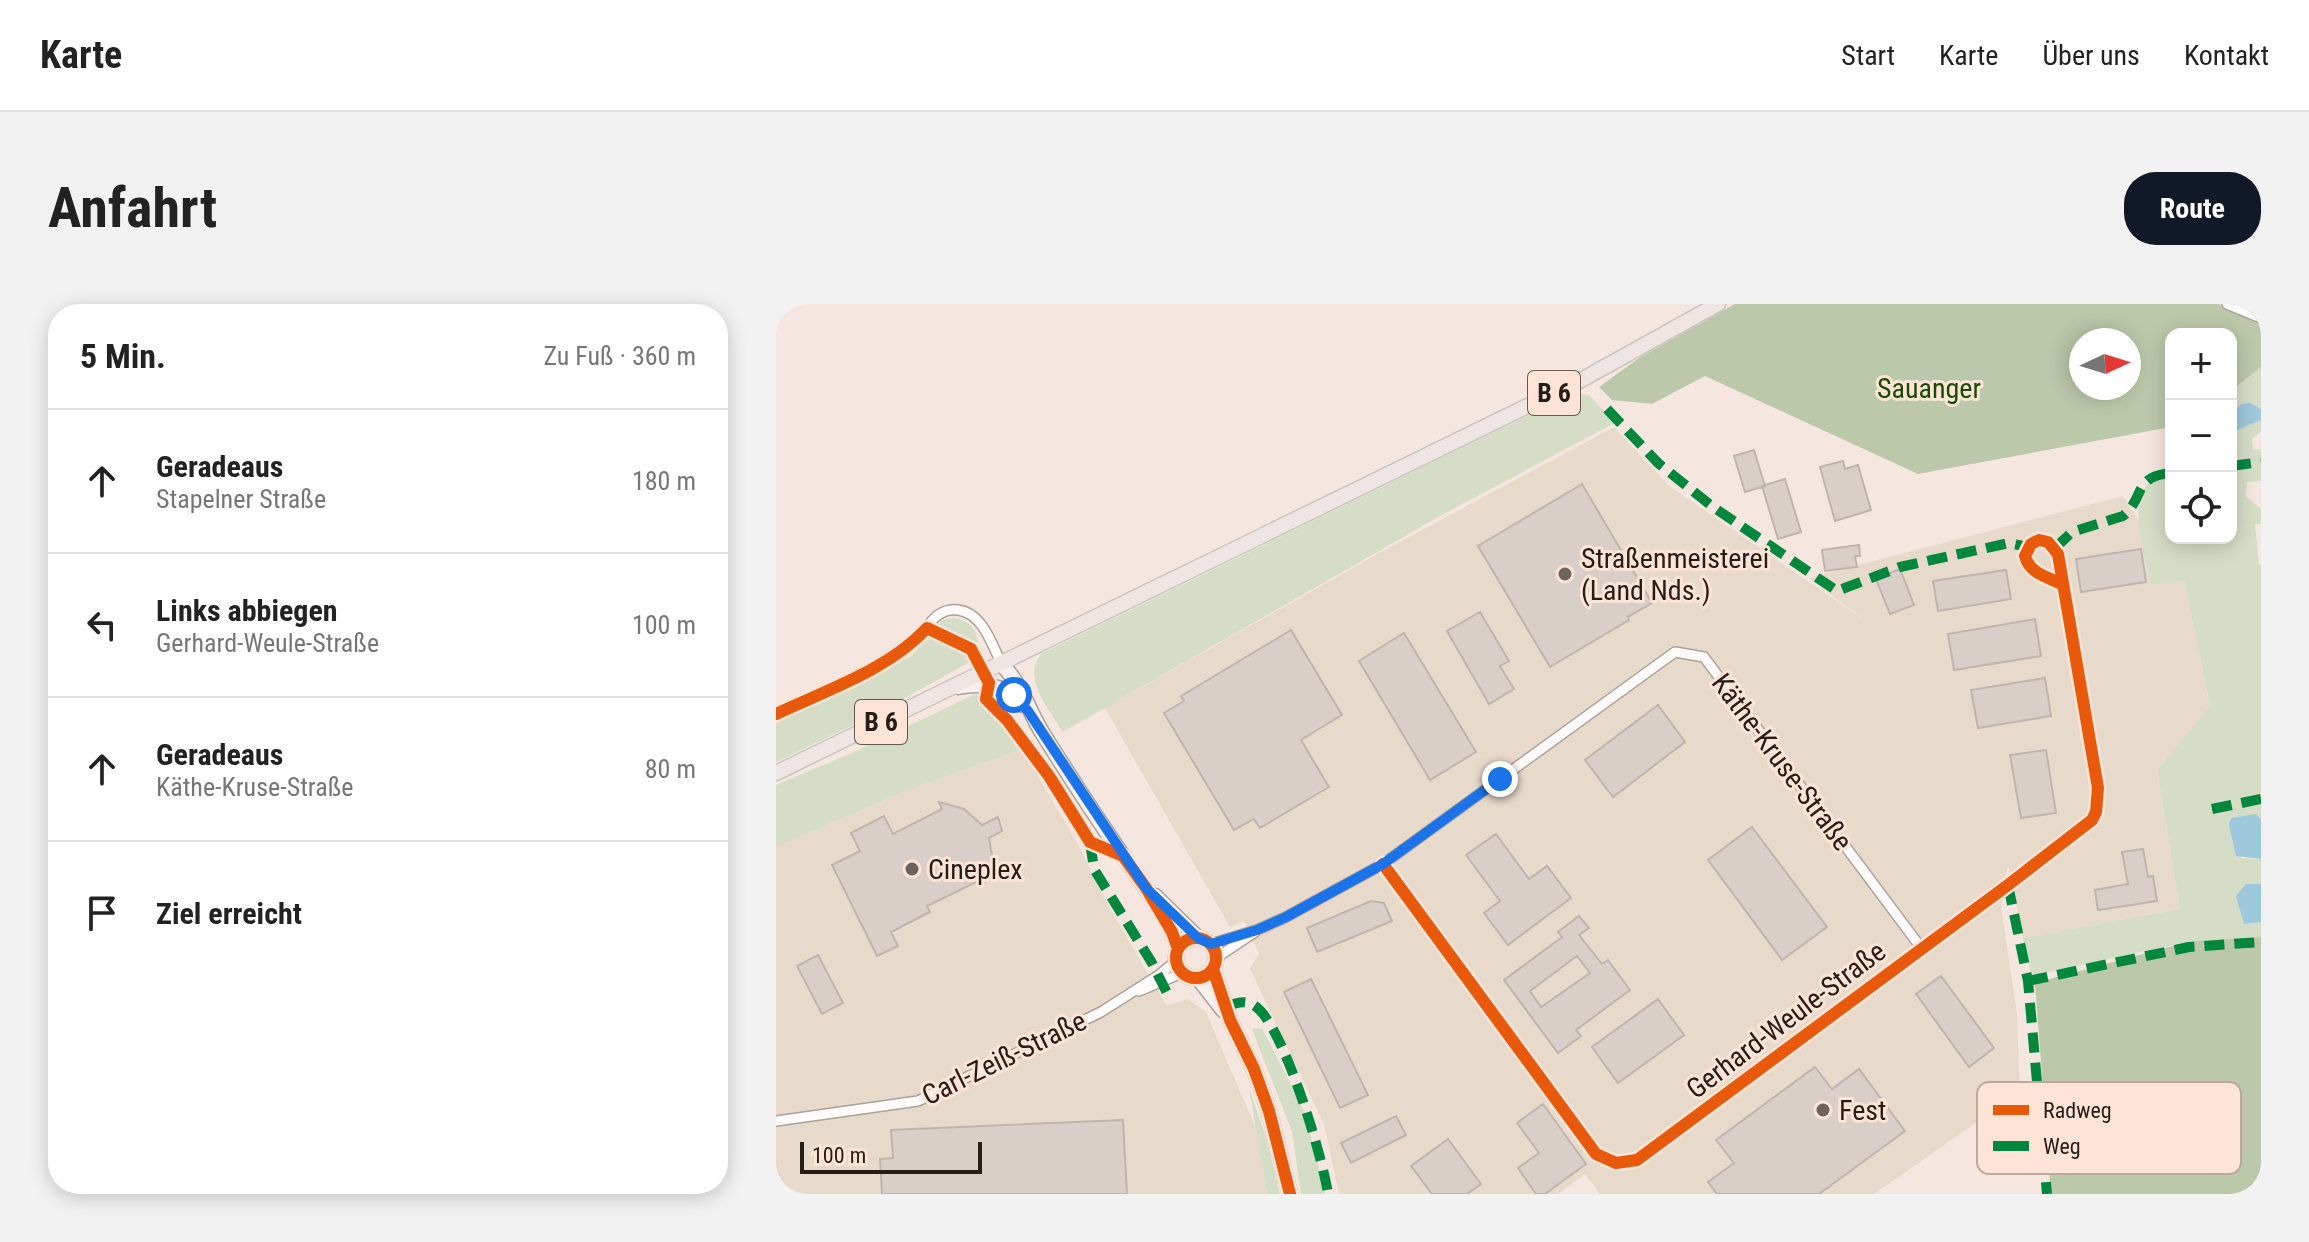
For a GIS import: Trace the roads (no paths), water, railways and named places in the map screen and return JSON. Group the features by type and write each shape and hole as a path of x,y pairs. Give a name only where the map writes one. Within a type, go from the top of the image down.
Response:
{"main road":[{"name":"B 6","path":"776,773 1583,379 1718,304"}],"street":[{"path":"2227,304 2261,318"},
{"name":"Gerhard-Weule-Straße","path":"1383,864 1596,1154 1616,1163 1632,1162 2085,827 2096,812 2098,788 2062,584 2055,548 2044,540 2031,544 2025,556 2027,564 2034,571 2062,584"},
{"path":"776,714 910,646 937,614 960,610 975,617 1002,665 1005,680 1014,695 1028,711 1146,888 1172,932 1179,961 1198,978 1230,1020"},
{"name":"Käthe-Kruse-Straße","path":"1383,864 1675,652 1704,657 1922,949"},
{"path":"1002,665 1010,672 1028,711"},
{"path":"955,687 982,683 1014,695"},
{"path":"1198,978 1210,953 1383,864"},
{"path":"1146,888 1210,953 1230,1020 1254,1069 1269,1111 1290,1194"},
{"path":"1210,953 1257,930"},
{"path":"1179,961 1186,940 1210,953"},
{"name":"Carl-Zeiß-Straße","path":"776,1121 918,1101 1101,1012 1179,961"}],"water":[{"path":"2250,403 2261,409 2261,420 2237,430 2237,408"},
{"path":"2256,814 2261,819 2261,859 2236,856 2229,825 2231,818"},
{"path":"2246,884 2261,884 2261,922 2244,924 2236,896"}],"place":[{"name":"Straßenmeisterei (Land Nds.)","path":"1565,574"},
{"name":"Cineplex","path":"912,869"},
{"name":"Fest","path":"1823,1110"}],"park label":[{"name":"Sauanger","path":"1929,388"}]}
